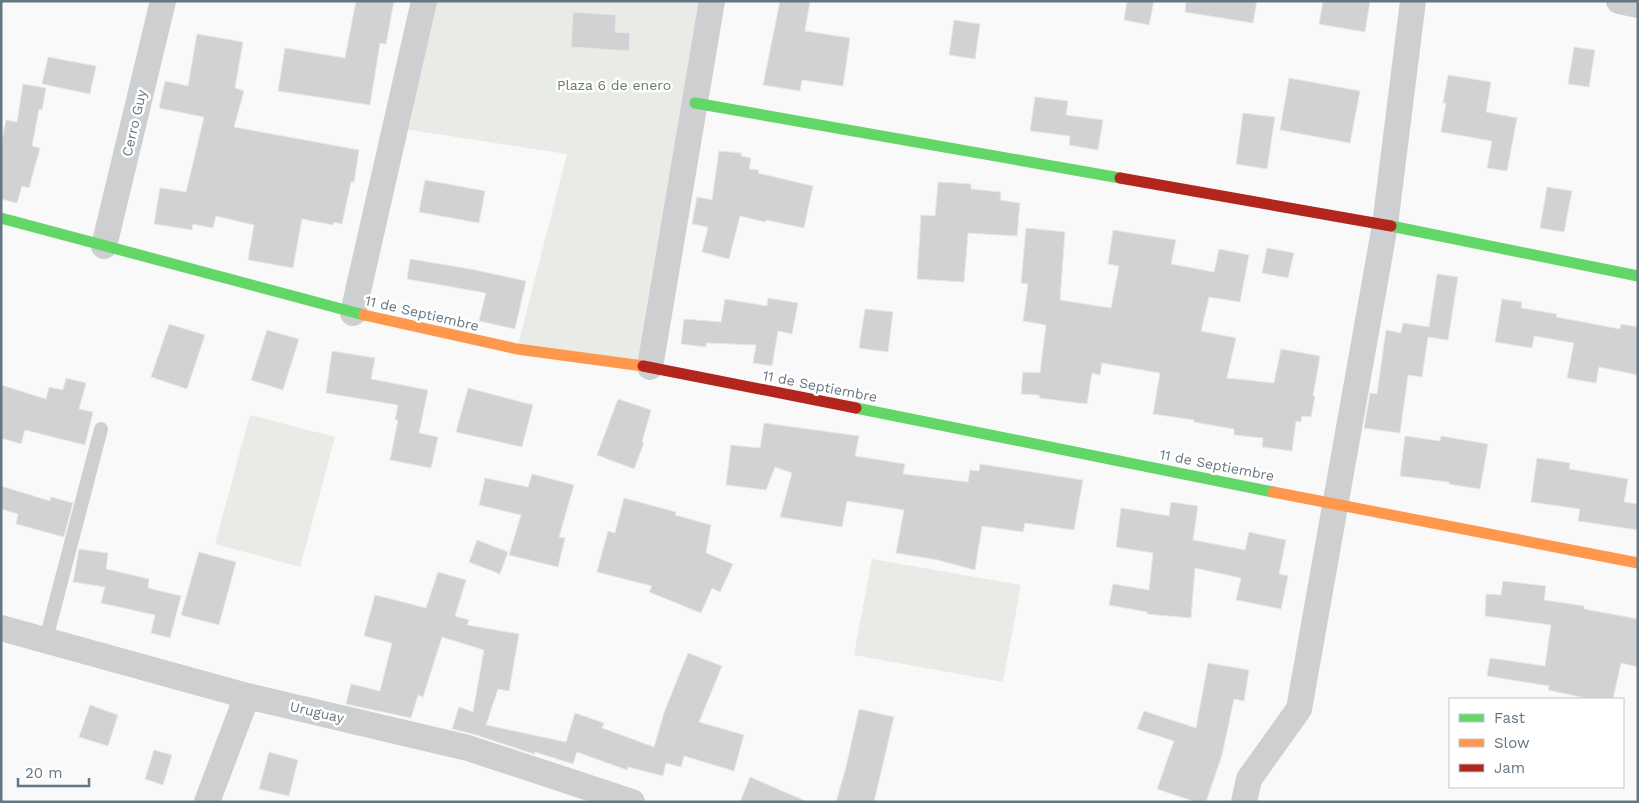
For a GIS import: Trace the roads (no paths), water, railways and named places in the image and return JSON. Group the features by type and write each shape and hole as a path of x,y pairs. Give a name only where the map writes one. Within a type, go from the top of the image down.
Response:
{"main road":[{"path":"695,103 1384,225 1638,276"},
{"name":"11 de Septiembre","path":"1,218 353,313 517,349 650,367 1638,563"}],"street":[{"name":"Cerro Guy","path":"104,246 163,1"},
{"path":"353,313 424,1"},
{"path":"650,367 712,1"},
{"path":"1244,802 1249,779 1299,709 1384,225 1413,1"},
{"path":"1619,1 1638,5"},
{"name":"Uruguay","path":"1,628 247,696 468,748 632,802"},
{"path":"207,802 247,696"}],"lane":[{"path":"46,639 101,429"}],"park label":[{"name":"Plaza 6 de enero","path":"614,85"}]}
